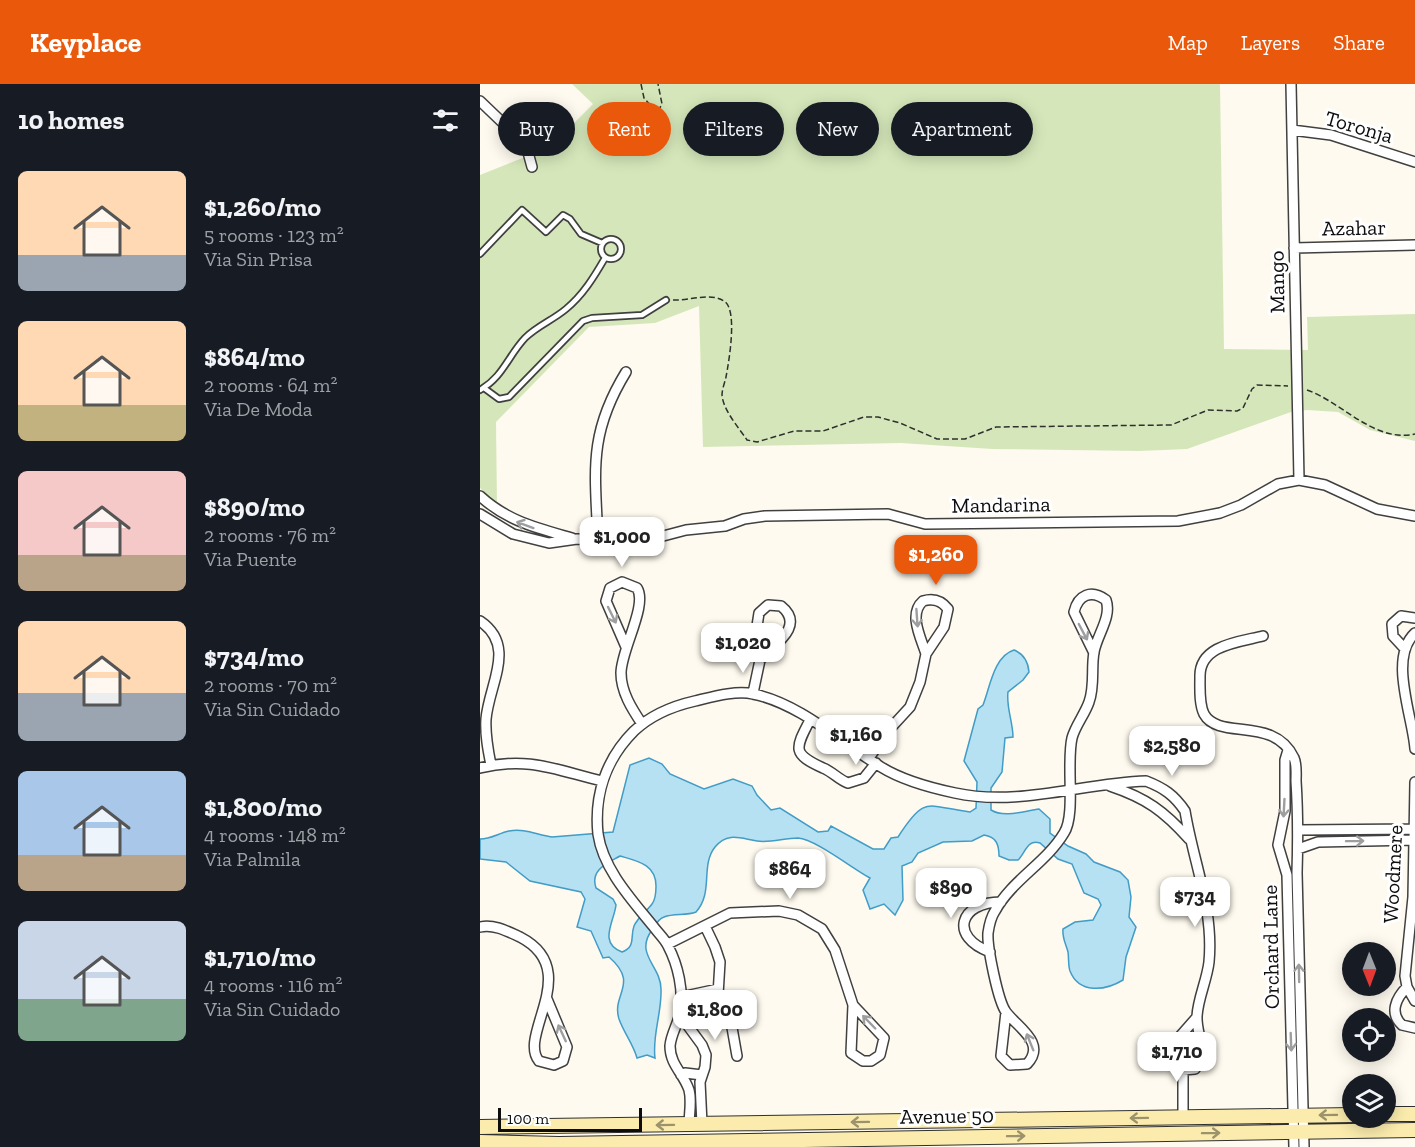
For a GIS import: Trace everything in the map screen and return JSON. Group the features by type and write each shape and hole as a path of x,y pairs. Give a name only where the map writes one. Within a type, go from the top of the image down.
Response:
{"main road":[{"name":"Avenue 50","path":"480,1127 1342,1114"},
{"path":"1396,1114 1415,1114"},
{"path":"973,1142 976,1128 983,1126 1045,1124 1099,1118"},
{"path":"696,1125 696,1144"},
{"name":"Avenue 50","path":"480,1142 780,1144 973,1142 1415,1130"}],"street":[{"name":"Mango","path":"1291,84 1299,480"},
{"path":"480,101 526,145 532,167"},
{"name":"Toronja","path":"1292,130 1331,135 1415,162"},
{"name":"Azahar","path":"1294,248 1415,245"},
{"path":"598,540 595,451 611,397 626,372"},
{"name":"Mandarina","path":"480,514 504,530 534,541 549,543 577,539 648,540 686,530 725,526 744,519 765,516 888,514 925,524 1178,521 1220,513 1241,505 1278,484 1299,480 1325,485 1377,509 1415,516"},
{"name":"Mandarina","path":"480,496 494,508 519,523 577,539"},
{"path":"626,647 606,601 610,588 622,582 637,588 641,599 626,647 621,674 625,692 642,724"},
{"path":"1006,1011 1031,1040 1033,1053 1027,1064 1010,1065 1001,1056 1006,1011 990,952 988,931 1000,902 1066,831 1070,815 1068,790 1072,736 1090,699 1094,653 1107,616 1108,605 1102,597 1089,594 1078,601 1074,612 1094,653"},
{"path":"810,720 800,743 800,750 805,760 848,783 864,778 887,732 910,707 920,682 926,654 944,627 948,615 945,604 933,599 923,601 916,610 917,626 926,654"},
{"path":"753,693 760,660 757,626 759,613 768,605 781,606 790,615 792,623 790,630 760,660"},
{"path":"1405,649 1393,636 1392,624 1394,619 1401,616 1415,618"},
{"path":"480,621 488,627 498,641 500,663 486,719 487,745 491,765"},
{"path":"1415,633 1405,649 1403,658 1405,693 1414,729 1415,749"},
{"path":"1263,636 1223,646 1208,656 1202,663 1200,673 1202,707 1205,717 1217,724 1271,735 1280,739 1288,750"},
{"path":"696,1125 689,1091 673,1065 670,1046 680,1015 681,985 668,944 624,891 599,838 597,822 602,781 622,744 642,724 678,705 714,696 753,693 773,699 810,720 872,761 915,781 973,796 993,798 1034,796 1106,784 1146,781 1165,789 1172,794 1185,811 1208,916 1209,961 1197,1017 1202,1057 1195,1069 1183,1070 1171,1064 1168,1050 1197,1017"},
{"name":"Orchard Lane","path":"1288,750 1295,759 1299,832 1298,1132 1294,1147"},
{"name":"Orchard Lane","path":"1288,750 1285,760 1285,811 1278,845 1287,874 1298,1115"},
{"path":"480,768 491,765 532,763 602,781"},
{"name":"Woodmere","path":"1415,782 1413,897 1405,976 1407,987 1415,1001"},
{"path":"1106,784 1133,794 1159,809 1191,840"},
{"path":"1159,809 1172,794"},
{"path":"1280,833 1414,829"},
{"path":"1298,849 1318,842 1414,840"},
{"path":"990,952 971,944 966,938 965,921 975,906 986,902 1000,902"},
{"path":"668,944 730,913 779,911 798,915 822,929 835,950 854,1005 851,1053 863,1061 871,1061 880,1055 884,1038 854,1005"},
{"path":"705,926 720,963 718,995 731,1022 737,1056"},
{"path":"480,927 503,929 534,945 542,956 549,988 534,1052 539,1061 554,1065 563,1061 567,1047 547,999"},
{"path":"1407,987 1396,1000 1395,1014 1402,1025 1415,1028"},
{"path":"681,997 718,989"},
{"path":"680,1015 704,1050 706,1060 700,1082 696,1125"},
{"path":"1183,1070 1183,1117"},
{"path":"681,1075 686,1073 702,1075"},
{"name":"Orchard Lane","path":"1298,1132 1304,1147"}],"lane":[{"path":"480,254 522,210 546,232 563,215 570,219 581,234 603,243"},
{"path":"607,240 617,241 621,250 615,259 605,258 601,254 603,243 607,240"},
{"path":"605,258 579,297 566,309 536,328 523,341 496,379 482,389 499,399 509,397 583,321 592,318 642,315 666,300"}],"path":[{"path":"641,84 644,98 657,113 662,104 658,84"},
{"path":"666,300 711,297 724,301 732,310 733,322 727,374 722,394 747,440 757,442 794,431 823,431 864,417 878,417 900,423 938,439 948,440 965,438 996,427 1171,425 1208,410 1237,411 1243,408 1252,389 1257,386 1310,391 1364,423 1381,430 1389,433 1415,434"}],"green space":[{"path":"572,84 1220,84 1224,349 1308,350 1307,317 1415,314 1415,441 1370,430 1338,412 1307,410 1291,412 1187,449 1139,451 992,449 901,443 703,447 699,306 655,323 589,327 496,422 497,505 480,488 480,175 528,156 575,156 575,122 587,110 587,156 671,156 671,102 591,102"}],"water":[{"path":"1014,650 1023,656 1029,672 1008,692 1013,737 1005,738 1002,772 991,788 991,810 1008,814 1039,809 1050,819 1050,833 1068,846 1086,854 1094,862 1120,872 1128,880 1131,897 1129,917 1136,927 1126,957 1123,980 1116,984 1101,988 1086,987 1074,978 1070,971 1063,929 1075,922 1093,920 1101,905 1098,899 1084,893 1072,864 1058,859 1040,843 1029,845 1018,860 1009,860 999,856 996,842 984,835 972,841 943,842 918,853 912,862 902,866 903,900 895,915 884,904 870,909 863,890 870,878 814,843 798,838 762,841 730,838 720,842 711,854 704,896 696,912 662,918 647,938 647,953 660,981 661,998 654,1049 655,1058 647,1055 637,1058 619,1019 618,1003 623,989 623,975 609,957 603,958 591,931 577,927 585,899 581,892 530,881 506,862 480,859 480,839 509,831 526,831 552,837 613,832 630,765 649,758 662,764 670,774 704,789 733,779 752,786 771,810 780,808 818,832 828,831 831,826 873,849 884,849 891,838 898,837 921,809 935,806 970,812 976,808 977,782 964,761 978,709 983,705 997,665 1007,653","holes":["620,856 649,868 655,879 656,891 650,907 634,926 631,944 622,952 615,948 609,938 616,905 613,899 596,888 595,882 600,868"]}]}
